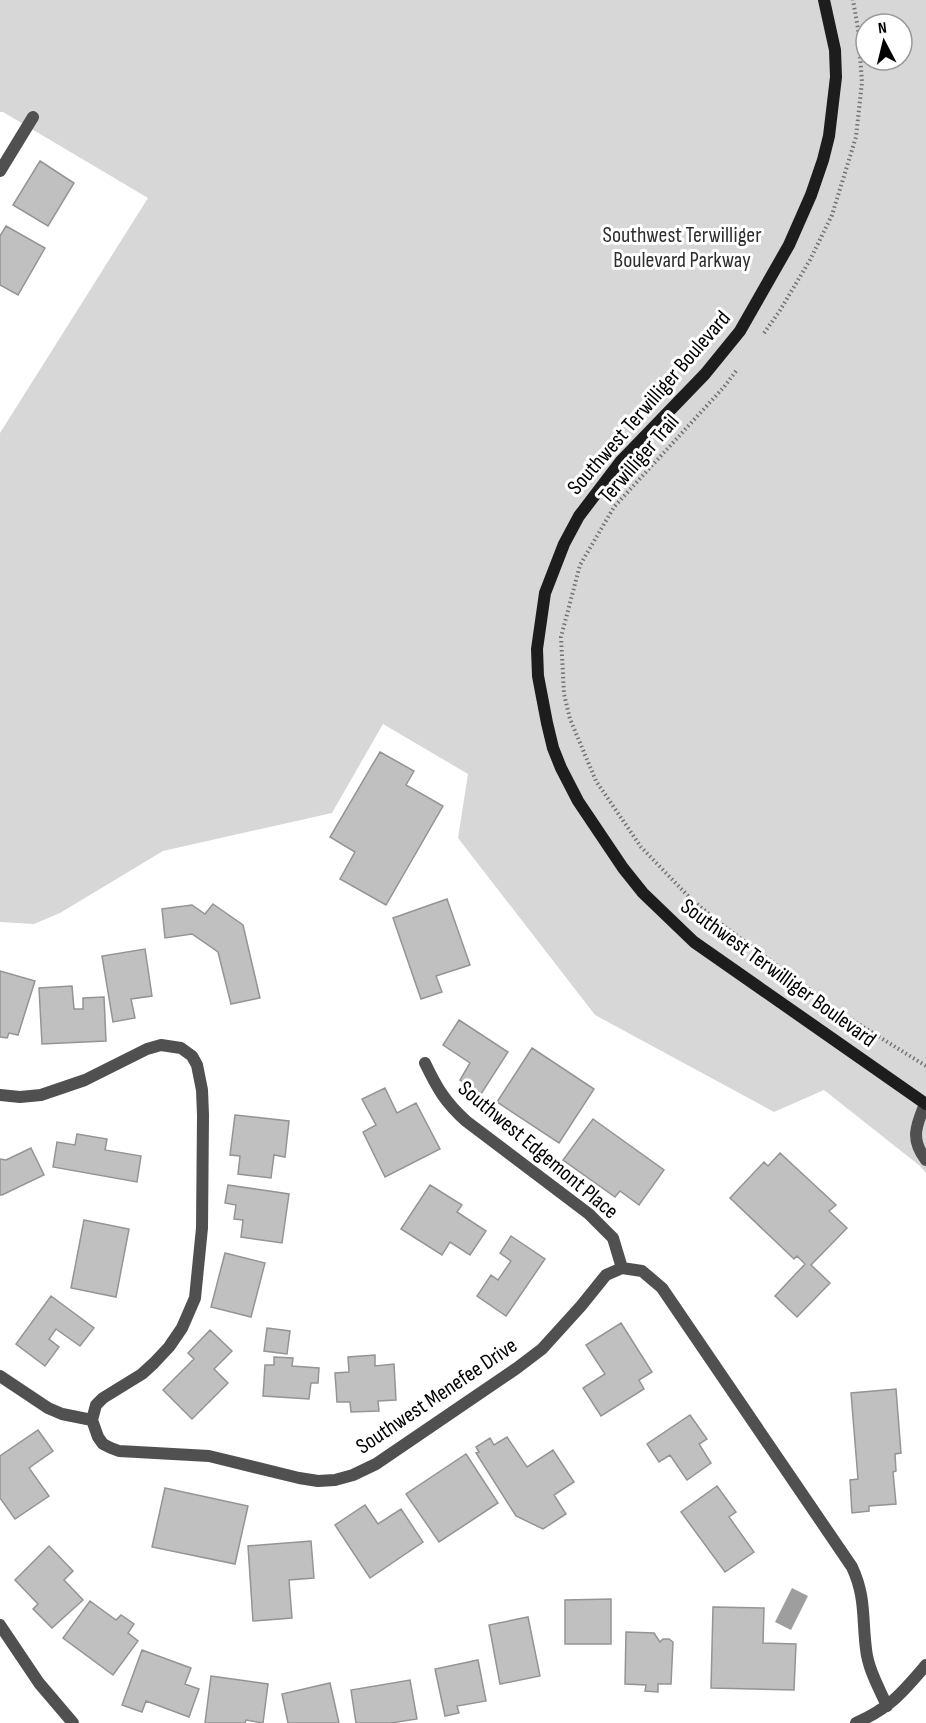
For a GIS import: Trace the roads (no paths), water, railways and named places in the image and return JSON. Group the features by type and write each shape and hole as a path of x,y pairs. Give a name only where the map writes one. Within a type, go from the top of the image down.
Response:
{"main road":[{"name":"Southwest Terwilliger Boulevard","path":"824,0 835,50 836,77 829,136 811,195 789,245 740,331 705,374 621,461 579,516 564,544 545,593 537,649 538,676 553,748 561,768 584,810 623,868 643,893 694,942 926,1104"}],"street":[{"path":"0,171 33,117"},
{"path":"0,1095 20,1097 51,1093 85,1080 147,1049 161,1046 181,1048 192,1056 197,1065 202,1090 203,1115 198,1282 195,1298 183,1328 169,1347 142,1374 103,1398 96,1405 92,1420 62,1414 48,1408 0,1376"},
{"name":"Southwest Edgemont Place","path":"424,1063 450,1107 589,1214 613,1238 622,1268"},
{"path":"926,1104 917,1123 916,1144 926,1160"},
{"path":"622,1268 642,1271 662,1288 852,1567 858,1579 864,1608 868,1659 887,1706"},
{"name":"Southwest Menefee Drive","path":"92,1420 103,1444 119,1451 209,1456 318,1481 335,1480 353,1475 376,1464 542,1349 606,1275 622,1268"},
{"path":"0,1625 39,1683 73,1723"},
{"path":"856,1723 887,1706 899,1696 926,1665"}],"park label":[{"name":"Southwest Terwilliger Boulevard Parkway","path":"682,246"}]}
